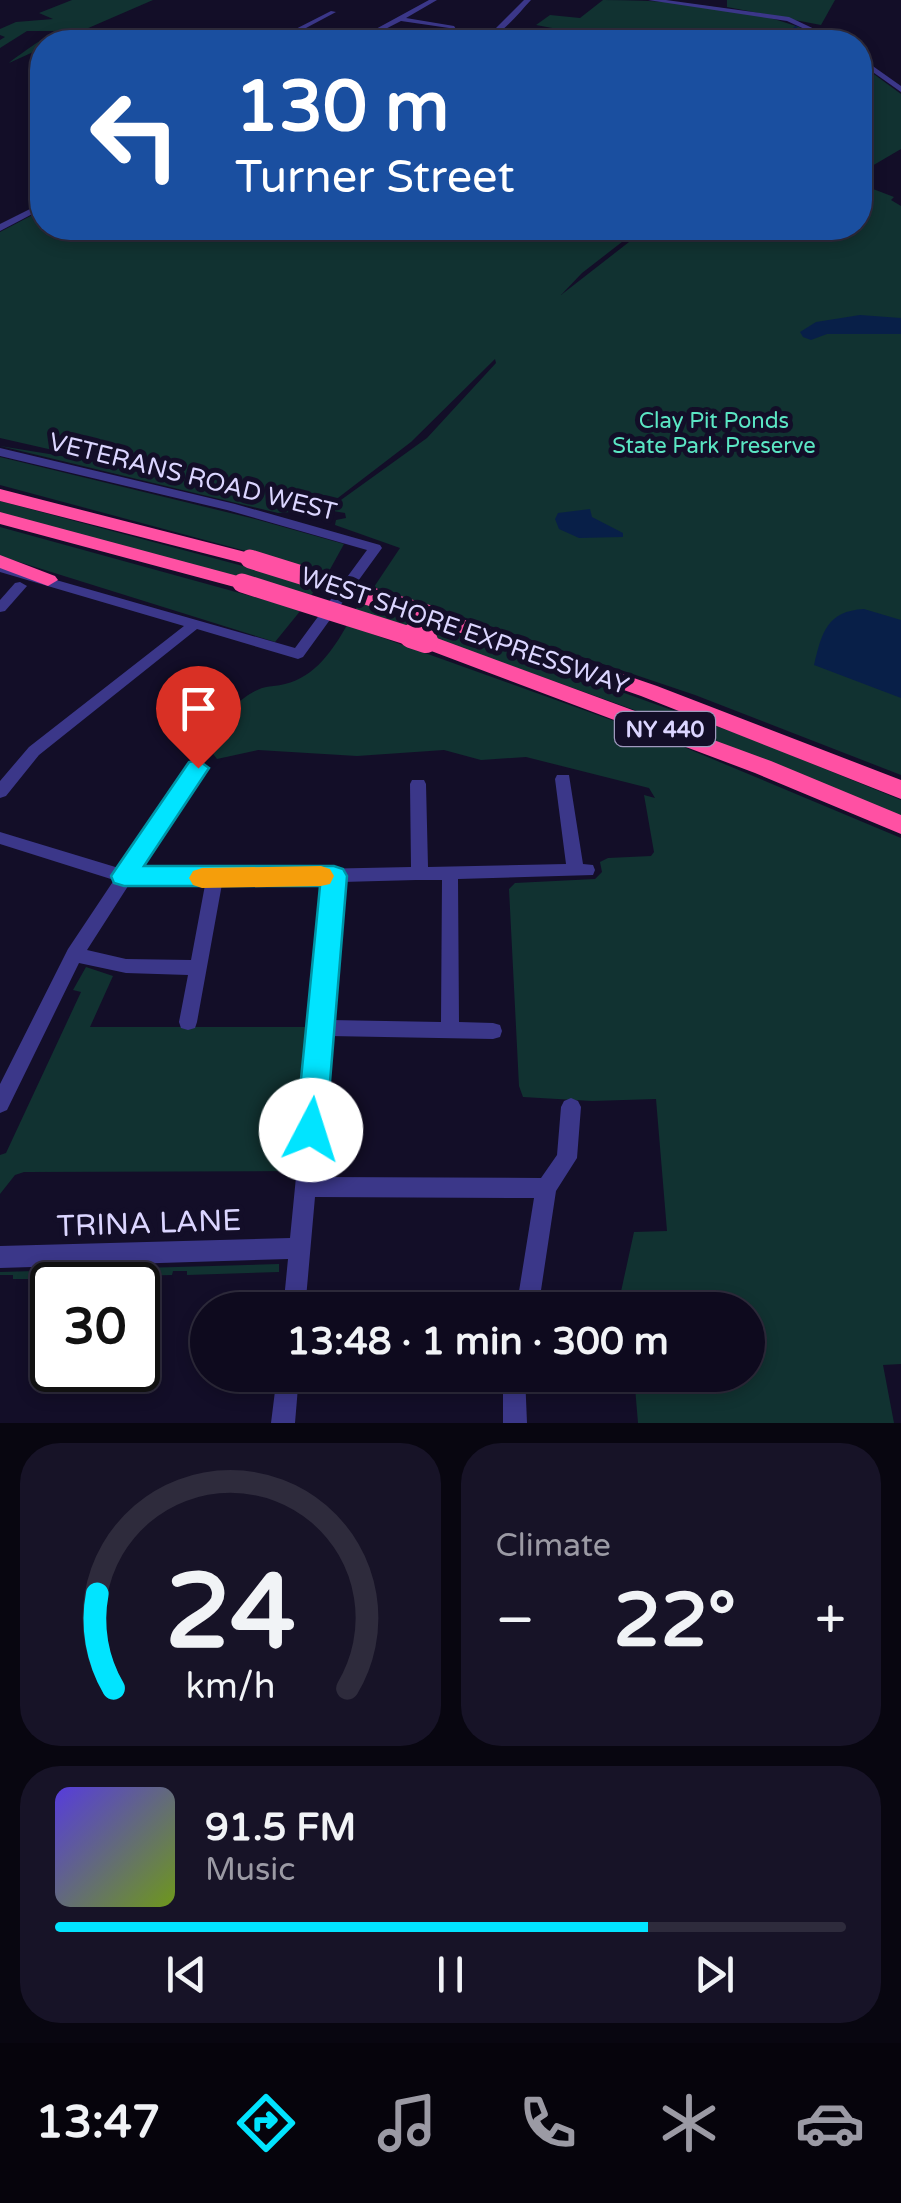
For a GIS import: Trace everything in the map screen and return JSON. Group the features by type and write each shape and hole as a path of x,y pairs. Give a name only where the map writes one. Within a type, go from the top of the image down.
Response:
{"highway":[{"name":"WEST SHORE EXPRESSWAY","path":"0,495 250,559 430,614 649,691 901,790"},
{"name":"WEST SHORE EXPRESSWAY","path":"0,518 242,583 426,641 763,767 901,825"},
{"path":"0,564 48,580"}],"street":[{"path":"380,30 434,0"},
{"path":"497,30 528,0"},
{"path":"651,0 801,22 816,30"},
{"path":"716,8 724,0"},
{"path":"297,30 332,12"},
{"path":"402,19 454,28 451,30"},
{"path":"872,68 901,90"},
{"path":"0,228 30,212"},
{"name":"VETERANS ROAD WEST","path":"0,452 180,494 375,548 298,654 196,623"},
{"path":"48,580 196,623"},
{"path":"0,608 20,586"},
{"path":"0,792 8,768 115,690 196,623"},
{"path":"0,1104 74,954 198,768"},
{"path":"0,838 124,876 215,878 581,870 564,778"},
{"path":"418,784 420,874"},
{"path":"450,874 450,1030"},
{"path":"296,1292 334,876"},
{"path":"188,1022 215,878"},
{"path":"74,954 126,966 198,968"},
{"path":"320,1028 493,1032"},
{"path":"529,1292 546,1188 567,1158 571,1106"},
{"path":"306,1187 546,1188"},
{"name":"TRINA LANE","path":"0,1257 300,1248"},
{"path":"283,1423 286,1392"},
{"path":"514,1392 515,1423"}],"green space":[{"path":"72,0 153,0 84,30 30,30 0,48 0,40 5,37 0,35 0,29 16,22 53,19 39,13"},
{"path":"603,0 661,2 748,13 806,30 563,30 536,25 550,15 580,18"},
{"path":"727,0 835,0 821,25 727,7"},
{"path":"872,73 901,94 901,149 872,166"},
{"name":"Clay Pit Ponds State Park Preserve","path":"872,189 894,197 891,200 901,206 901,775 695,695 374,587 400,548 335,525 336,520 346,518 345,513 327,510 427,438 496,363 495,359 411,442 319,510 278,513 0,446 123,466 0,438 0,232 30,216 30,240 625,240 561,295 632,240 872,240"},
{"path":"0,457 344,544 328,573 0,485"},
{"path":"0,501 318,586 310,597 0,513"},
{"path":"0,527 301,610 275,642 0,556"},
{"path":"362,599 744,736 901,800 901,817 682,727 355,610"},
{"path":"347,625 667,740 901,838 901,1364 883,1365 894,1423 638,1423 635,1392 765,1392 765,1292 621,1292 634,1232 667,1231 656,1099 523,1097 519,1086 509,889 515,883 595,879 602,872 600,862 608,858 651,856 654,852 644,795 655,798 649,788 526,757 481,760 444,750 357,756 258,750 217,759 204,742 230,711 253,692 305,675 329,653"},
{"path":"86,967 113,976 90,1027 306,1027 294,1171 24,1172 15,1175 0,1194 0,1155 6,1153 81,992 73,990"},
{"path":"279,1264 279,1272 187,1275 187,1271 173,1271 172,1275 160,1275 160,1267"},
{"path":"30,1271 30,1279 13,1279 13,1275 0,1272"}],"water":[{"path":"860,315 901,318 901,334 827,334 811,340 800,332 816,322"},
{"path":"590,509 592,517 623,533 623,537 579,538 559,529 555,519 558,513"},
{"path":"864,609 901,620 901,698 814,665 828,625 842,614"}],"waterway":[{"path":"793,30 796,27"}],"slow traffic":[{"path":"202,878 321,876"}],"route":[{"path":"198,768 124,876 334,876 311,1130"}]}
